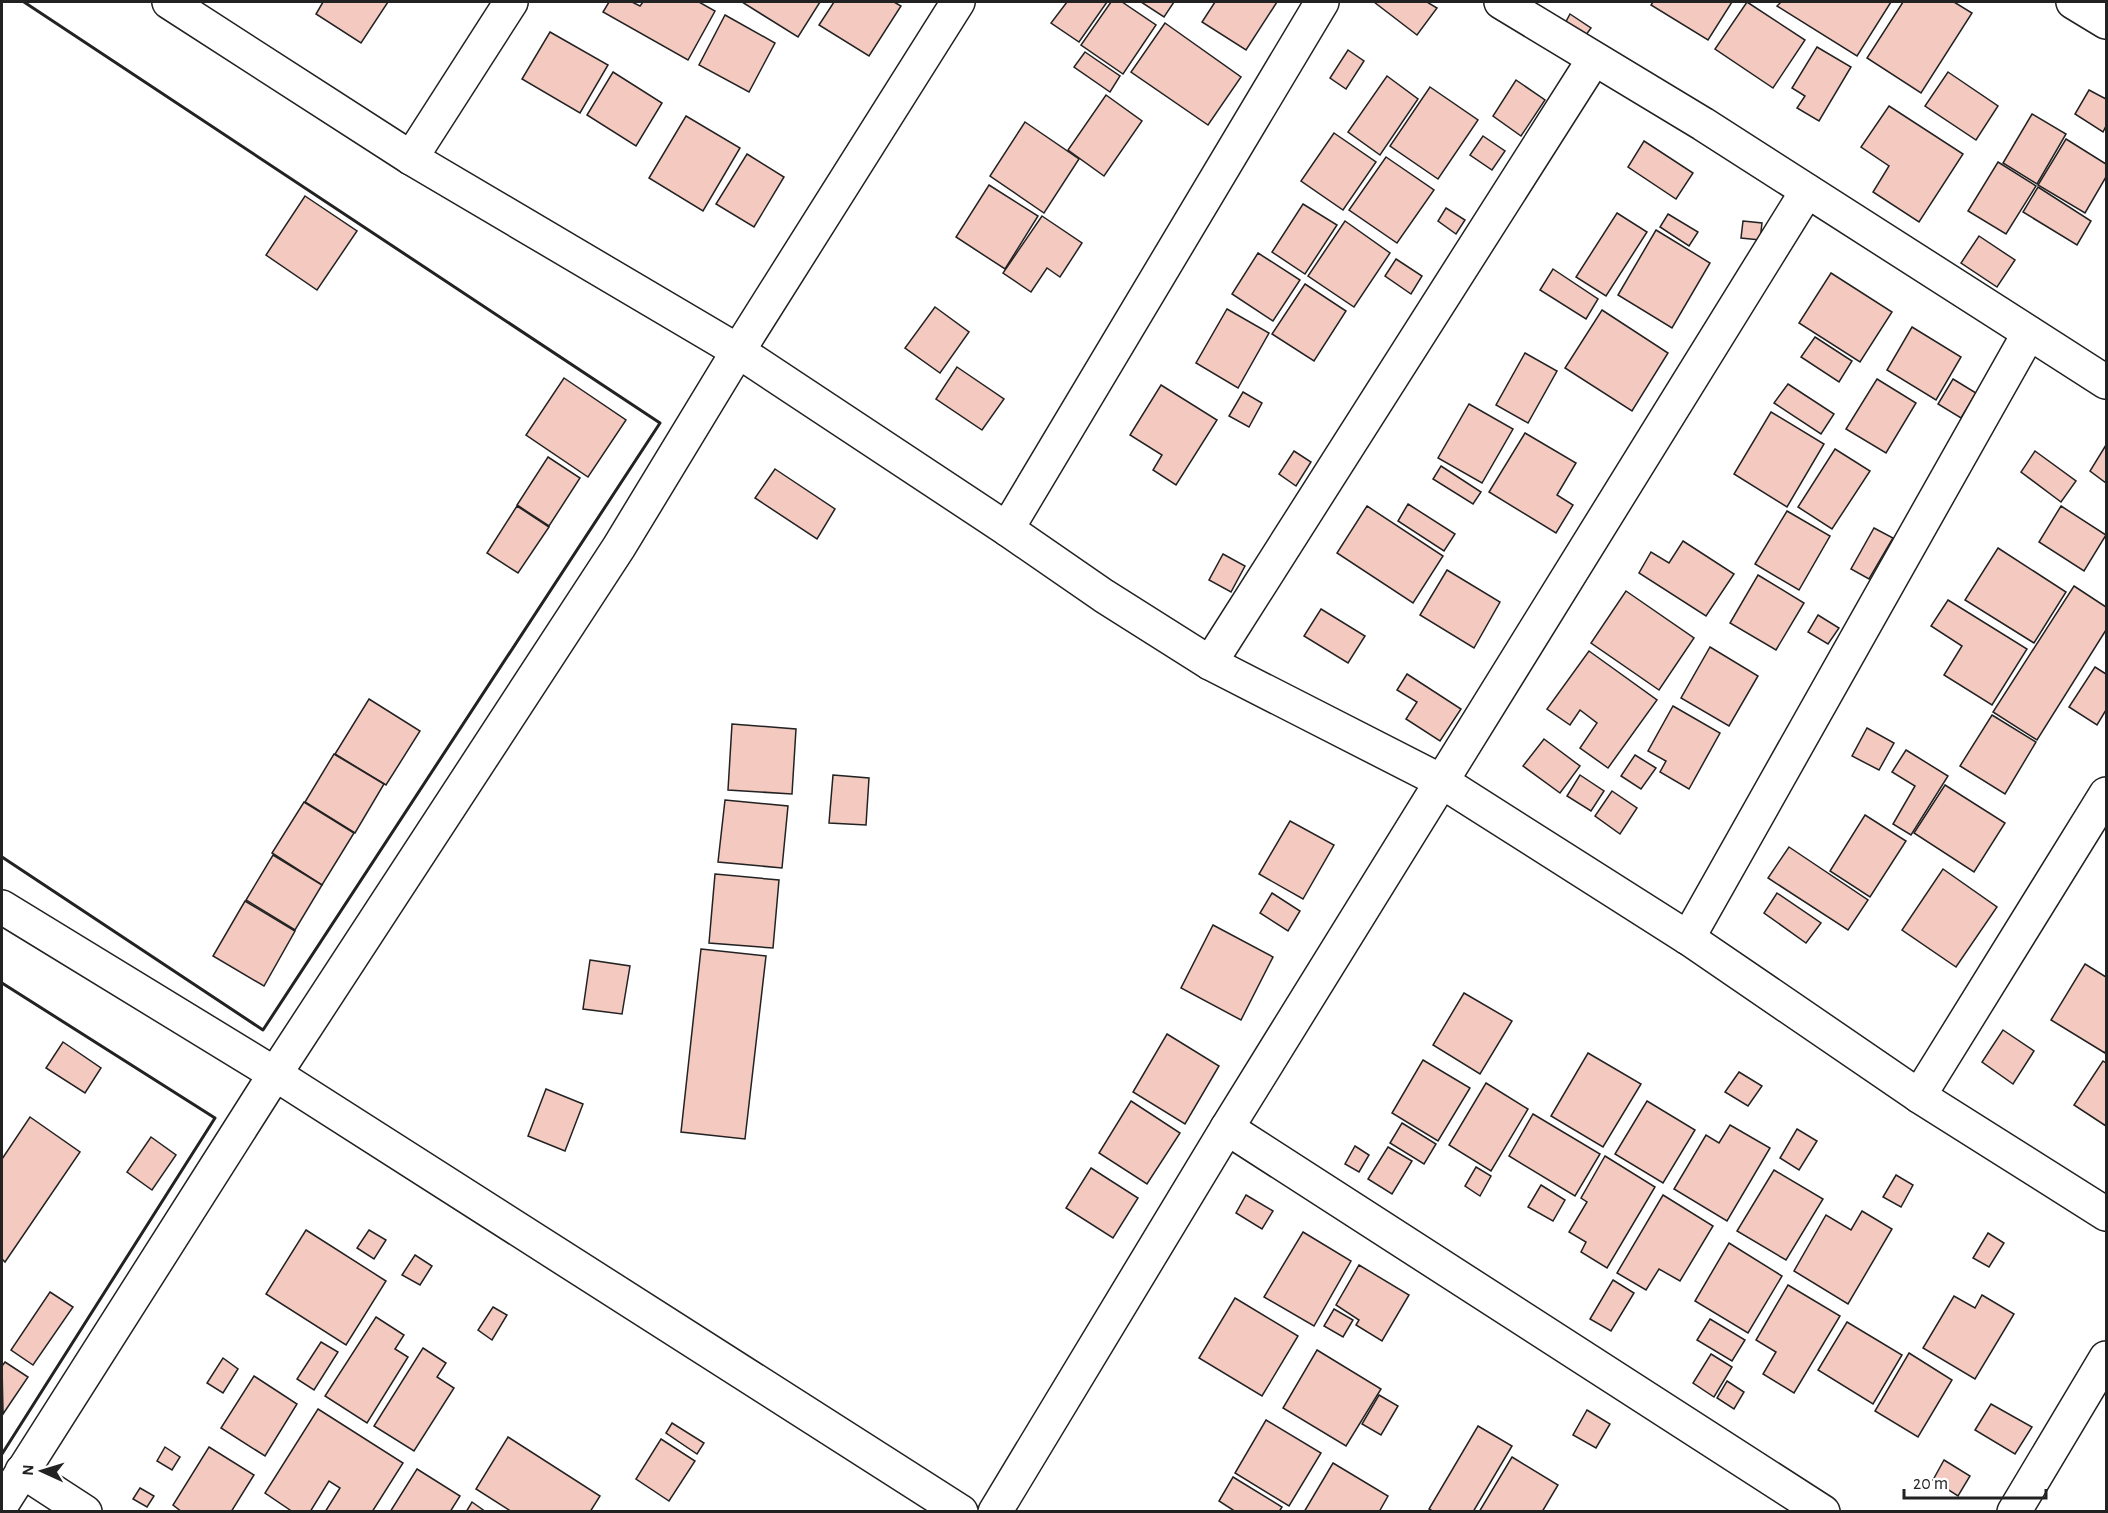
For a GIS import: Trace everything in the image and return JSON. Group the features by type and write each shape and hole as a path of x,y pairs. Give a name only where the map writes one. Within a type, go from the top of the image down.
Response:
{"street":[{"path":"169,2 411,158 738,351 1104,596 1210,663 1441,782 1689,938 1919,1096 2106,1214"},
{"path":"411,158 510,2"},
{"path":"2,1504 275,1074 619,547 738,351 958,2"},
{"path":"1007,529 1322,2"},
{"path":"1501,2 1702,124 2106,382"},
{"path":"2073,2 2106,22"},
{"path":"1210,663 1594,59"},
{"path":"995,1512 1227,1128 1807,191"},
{"path":"1689,938 2029,333"},
{"path":"1919,1096 2106,794"},
{"path":"2,907 275,1074 961,1512"},
{"path":"1227,1128 1823,1512"},
{"path":"2014,1512 2106,1358"},
{"path":"22,1472 85,1512"}],"building":[{"path":"323,2 388,2 361,43 316,14"},
{"path":"609,2 632,2 640,6 643,2 699,2 715,11 688,60 603,12"},
{"path":"742,2 820,2 798,37"},
{"path":"834,2 894,2 901,6 869,56 819,25"},
{"path":"1067,2 1107,2 1079,42 1051,23"},
{"path":"1111,2 1122,2 1156,25 1123,74 1081,45"},
{"path":"1141,2 1174,2 1164,17"},
{"path":"1215,2 1277,2 1246,50 1202,22"},
{"path":"1374,2 1427,2 1437,8 1417,35"},
{"path":"1653,2 1732,2 1708,40 1651,5"},
{"path":"1747,2 1805,40 1773,88 1715,49"},
{"path":"1781,2 1891,2 1857,56 1777,6"},
{"path":"1903,2 1954,2 1972,13 1921,93 1867,58"},
{"path":"1570,14 1591,28 1581,42 1562,29"},
{"path":"725,15 775,43 749,92 699,65"},
{"path":"1165,23 1241,77 1208,125 1131,72"},
{"path":"550,32 608,65 580,113 522,79"},
{"path":"1817,47 1851,67 1819,121 1797,108 1805,96 1792,88"},
{"path":"1348,50 1364,61 1346,89 1330,78"},
{"path":"1085,52 1120,76 1110,92 1074,67"},
{"path":"613,72 662,103 636,146 587,115"},
{"path":"1948,72 1998,106 1976,140 1925,106"},
{"path":"1387,76 1418,99 1380,155 1348,132"},
{"path":"1516,80 1545,100 1521,136 1493,116"},
{"path":"1430,87 1478,120 1438,179 1390,146"},
{"path":"2089,90 2106,99 2106,126 2103,132 2075,114"},
{"path":"1106,95 1142,121 1104,176 1068,150"},
{"path":"1889,106 1963,154 1919,222 1873,192 1889,166 1861,147"},
{"path":"2032,114 2066,134 2037,184 2003,163"},
{"path":"686,116 740,148 703,211 649,178"},
{"path":"1025,122 1079,159 1044,213 990,176"},
{"path":"1334,133 1376,162 1343,210 1301,181"},
{"path":"1483,136 1505,151 1492,170 1470,155"},
{"path":"2066,139 2106,164 2106,177 2085,213 2038,185"},
{"path":"1644,141 1693,173 1676,199 1628,167"},
{"path":"747,154 784,177 754,227 716,204"},
{"path":"1386,157 1434,190 1397,243 1349,210"},
{"path":"1998,162 2036,186 2006,234 1968,211"},
{"path":"989,185 1038,216 1005,269 956,237"},
{"path":"2038,187 2091,221 2077,245 2023,212"},
{"path":"305,196 357,231 317,290 266,255"},
{"path":"1303,204 1337,225 1305,274 1272,252"},
{"path":"1446,208 1465,220 1456,234 1438,221"},
{"path":"1617,213 1647,232 1606,296 1576,277"},
{"path":"1668,214 1698,232 1689,246 1660,227"},
{"path":"1042,216 1082,243 1060,277 1047,268 1031,292 1003,273"},
{"path":"1345,221 1390,253 1354,307 1308,276"},
{"path":"1743,221 1762,223 1760,240 1741,238"},
{"path":"1656,230 1710,263 1672,328 1618,295"},
{"path":"1979,236 2015,260 1997,287 1961,263"},
{"path":"1258,253 1300,280 1273,321 1232,294"},
{"path":"1396,259 1422,276 1411,294 1385,276"},
{"path":"1553,269 1598,299 1586,319 1540,290"},
{"path":"1831,273 1892,312 1860,362 1799,323"},
{"path":"1305,284 1346,311 1314,361 1272,334"},
{"path":"935,307 969,332 940,373 905,348"},
{"path":"1227,309 1269,333 1238,388 1196,363"},
{"path":"1602,310 1668,353 1632,411 1565,368"},
{"path":"1912,327 1961,357 1936,400 1887,370"},
{"path":"1815,337 1852,361 1839,382 1801,357"},
{"path":"1525,353 1557,371 1528,423 1496,405"},
{"path":"957,367 1004,399 982,430 936,399"},
{"path":"564,378 626,420 588,477 526,435"},
{"path":"1877,379 1916,403 1886,453 1846,429"},
{"path":"1953,379 1976,393 1961,418 1938,404"},
{"path":"1788,384 1834,414 1821,434 1774,403"},
{"path":"1161,385 1217,420 1176,485 1153,470 1162,455 1130,435"},
{"path":"1243,392 1262,403 1249,427 1229,416"},
{"path":"1469,404 1513,429 1482,483 1438,458"},
{"path":"1771,412 1824,444 1787,507 1734,474"},
{"path":"1525,433 1576,463 1557,495 1573,505 1556,533 1489,492"},
{"path":"2106,445 2106,483 2090,471"},
{"path":"1835,449 1870,471 1832,529 1798,507"},
{"path":"1294,451 1311,462 1296,486 1279,474"},
{"path":"2035,451 2076,481 2061,502 2021,472"},
{"path":"548,457 580,478 549,526 517,505"},
{"path":"1441,466 1481,492 1473,504 1433,479"},
{"path":"775,469 835,509 817,539 755,498"},
{"path":"1408,504 1455,534 1444,551 1398,521"},
{"path":"517,506 549,527 518,573 487,553"},
{"path":"1367,506 1443,556 1413,603 1337,553"},
{"path":"2061,506 2106,535 2084,571 2039,542"},
{"path":"1787,511 1830,536 1799,590 1755,564"},
{"path":"1874,528 1893,538 1869,579 1851,569"},
{"path":"1683,541 1734,574 1706,616 1639,573 1651,552 1669,563"},
{"path":"1998,548 2066,592 2034,643 1965,600"},
{"path":"1223,554 1245,566 1231,592 1209,580"},
{"path":"1447,570 1500,602 1474,648 1420,615"},
{"path":"1758,575 1804,603 1776,650 1730,623"},
{"path":"2074,586 2106,607 2106,630 2037,740 1993,712"},
{"path":"1626,591 1694,638 1659,690 1591,643"},
{"path":"1948,600 2027,649 1992,705 1944,675 1962,646 1931,626"},
{"path":"1321,609 1365,636 1348,663 1304,636"},
{"path":"1818,615 1839,628 1828,644 1808,632"},
{"path":"1710,647 1758,676 1729,726 1681,698"},
{"path":"1589,651 1657,700 1608,768 1580,748 1597,723 1580,710 1570,725 1547,709"},
{"path":"2095,667 2106,674 2106,710 2097,725 2069,707"},
{"path":"1407,674 1461,709 1440,741 1406,719 1417,702 1397,690"},
{"path":"369,699 420,731 386,785 335,754"},
{"path":"1673,706 1720,733 1689,789 1660,772 1666,761 1648,751"},
{"path":"1992,715 2036,742 2005,794 1960,766"},
{"path":"732,724 796,729 792,794 728,790"},
{"path":"1867,728 1894,743 1879,770 1852,756"},
{"path":"1544,739 1580,766 1560,793 1523,766"},
{"path":"1906,750 1948,776 1911,835 1893,824 1915,786 1892,772"},
{"path":"334,754 384,784 355,833 305,802"},
{"path":"1635,755 1656,768 1641,789 1621,776"},
{"path":"833,775 869,778 866,825 829,823"},
{"path":"1580,775 1604,791 1591,811 1567,796"},
{"path":"1945,785 2005,823 1974,872 1914,833"},
{"path":"1612,791 1637,808 1620,834 1595,816"},
{"path":"725,800 788,806 782,868 718,862"},
{"path":"304,802 354,833 322,885 272,853"},
{"path":"1865,815 1906,841 1870,897 1830,871"},
{"path":"1290,821 1334,845 1303,899 1259,874"},
{"path":"1789,847 1868,900 1848,930 1768,878"},
{"path":"273,855 322,885 295,930 246,900"},
{"path":"1943,869 1997,907 1956,967 1902,930"},
{"path":"715,874 779,880 773,948 709,943"},
{"path":"1272,893 1300,911 1288,931 1260,913"},
{"path":"1777,893 1821,923 1806,943 1764,913"},
{"path":"245,901 295,931 264,986 213,956"},
{"path":"1213,925 1273,957 1241,1020 1181,988"},
{"path":"701,949 766,956 745,1139 681,1132"},
{"path":"590,960 630,966 622,1014 583,1009"},
{"path":"2085,964 2106,977 2105,1053 2051,1020"},
{"path":"1464,993 1512,1021 1480,1074 1433,1045"},
{"path":"2003,1030 2034,1051 2013,1084 1982,1062"},
{"path":"1167,1034 1219,1066 1185,1124 1133,1092"},
{"path":"63,1042 101,1068 85,1093 46,1068"},
{"path":"1588,1053 1641,1084 1603,1147 1551,1116"},
{"path":"1423,1060 1470,1088 1438,1141 1392,1113"},
{"path":"2103,1061 2106,1063 2106,1126 2074,1105"},
{"path":"1739,1072 1762,1086 1748,1106 1725,1092"},
{"path":"1486,1083 1528,1109 1491,1171 1449,1145"},
{"path":"546,1089 583,1104 565,1151 528,1136"},
{"path":"1131,1101 1180,1133 1147,1184 1099,1153"},
{"path":"1647,1101 1695,1130 1663,1183 1615,1154"},
{"path":"1533,1114 1600,1154 1575,1196 1509,1156"},
{"path":"30,1117 80,1152 5,1262 2,1259 2,1159"},
{"path":"1402,1123 1436,1144 1424,1164 1390,1143"},
{"path":"1730,1125 1770,1148 1727,1221 1674,1189 1706,1135 1719,1143"},
{"path":"1797,1129 1817,1141 1799,1170 1780,1158"},
{"path":"151,1137 176,1155 152,1190 127,1172"},
{"path":"1355,1146 1369,1155 1359,1172 1345,1164"},
{"path":"1388,1147 1412,1161 1392,1194 1368,1179"},
{"path":"1605,1156 1655,1187 1607,1268 1581,1252 1586,1242 1569,1232 1587,1202 1581,1198"},
{"path":"1476,1167 1491,1176 1480,1196 1465,1186"},
{"path":"1091,1168 1138,1198 1113,1238 1066,1208"},
{"path":"1774,1170 1823,1199 1786,1260 1737,1231"},
{"path":"1896,1175 1913,1185 1901,1207 1883,1197"},
{"path":"1541,1185 1565,1200 1553,1221 1528,1207"},
{"path":"1246,1195 1273,1211 1262,1229 1236,1213"},
{"path":"1663,1195 1713,1226 1680,1281 1659,1269 1646,1290 1617,1273"},
{"path":"1862,1211 1892,1229 1848,1304 1794,1271 1826,1215 1851,1230"},
{"path":"306,1230 386,1281 346,1345 266,1294"},
{"path":"369,1230 386,1240 374,1259 357,1248"},
{"path":"1303,1232 1351,1261 1314,1326 1264,1297"},
{"path":"1988,1233 2004,1243 1989,1267 1973,1258"},
{"path":"1729,1243 1782,1276 1748,1333 1695,1301"},
{"path":"415,1255 432,1266 420,1285 402,1275"},
{"path":"1359,1265 1409,1295 1382,1341 1356,1325 1359,1320 1336,1305"},
{"path":"1613,1280 1634,1293 1611,1331 1590,1319"},
{"path":"1788,1285 1840,1316 1794,1393 1763,1374 1776,1352 1756,1340"},
{"path":"50,1292 73,1307 33,1365 11,1350"},
{"path":"1982,1295 2014,1314 1975,1379 1923,1348 1954,1296 1975,1308"},
{"path":"1235,1298 1298,1336 1262,1396 1199,1358"},
{"path":"493,1307 507,1315 492,1340 478,1330"},
{"path":"1334,1309 1353,1320 1343,1337 1324,1326"},
{"path":"376,1317 404,1335 395,1349 408,1357 367,1423 325,1396"},
{"path":"1710,1319 1745,1340 1732,1361 1697,1340"},
{"path":"1847,1322 1902,1355 1873,1404 1818,1370"},
{"path":"321,1342 338,1352 314,1390 297,1379"},
{"path":"423,1348 446,1363 437,1377 454,1388 414,1451 374,1426"},
{"path":"1317,1350 1381,1389 1346,1446 1283,1408"},
{"path":"1909,1353 1952,1380 1918,1437 1875,1411"},
{"path":"1711,1354 1732,1367 1714,1397 1693,1383"},
{"path":"223,1358 238,1369 223,1393 207,1383"},
{"path":"5,1362 28,1377 3,1414 2,1366"},
{"path":"254,1376 297,1404 265,1456 221,1428"},
{"path":"1727,1381 1744,1392 1734,1409 1717,1398"},
{"path":"1379,1395 1398,1406 1381,1435 1362,1424"},
{"path":"1991,1404 2032,1427 2015,1454 1975,1430"},
{"path":"318,1409 403,1463 372,1512 325,1512 340,1488 329,1481 310,1512 293,1512 265,1493"},
{"path":"1587,1410 1610,1424 1596,1448 1573,1435"},
{"path":"1266,1420 1321,1453 1289,1506 1235,1473"},
{"path":"672,1423 704,1443 697,1454 666,1433"},
{"path":"1478,1426 1512,1446 1473,1512 1434,1512 1429,1509"},
{"path":"508,1437 600,1496 590,1512 512,1512 476,1489"},
{"path":"661,1439 695,1461 669,1501 636,1479"},
{"path":"165,1447 180,1457 172,1470 157,1461"},
{"path":"209,1447 254,1475 231,1512 182,1512 173,1505"},
{"path":"1512,1457 1558,1485 1542,1512 1479,1512"},
{"path":"1944,1460 1970,1476 1958,1496 1933,1480"},
{"path":"1333,1463 1388,1496 1379,1512 1304,1512"},
{"path":"417,1469 460,1496 450,1512 390,1512"},
{"path":"1233,1477 1282,1507 1279,1512 1236,1512 1219,1501"},
{"path":"140,1488 154,1496 147,1507 133,1499"},
{"path":"472,1502 486,1512 466,1512"}],"wall":[{"path":"2,857 263,1030 660,423 24,2"},
{"path":"2,983 215,1118 2,1454"}]}
